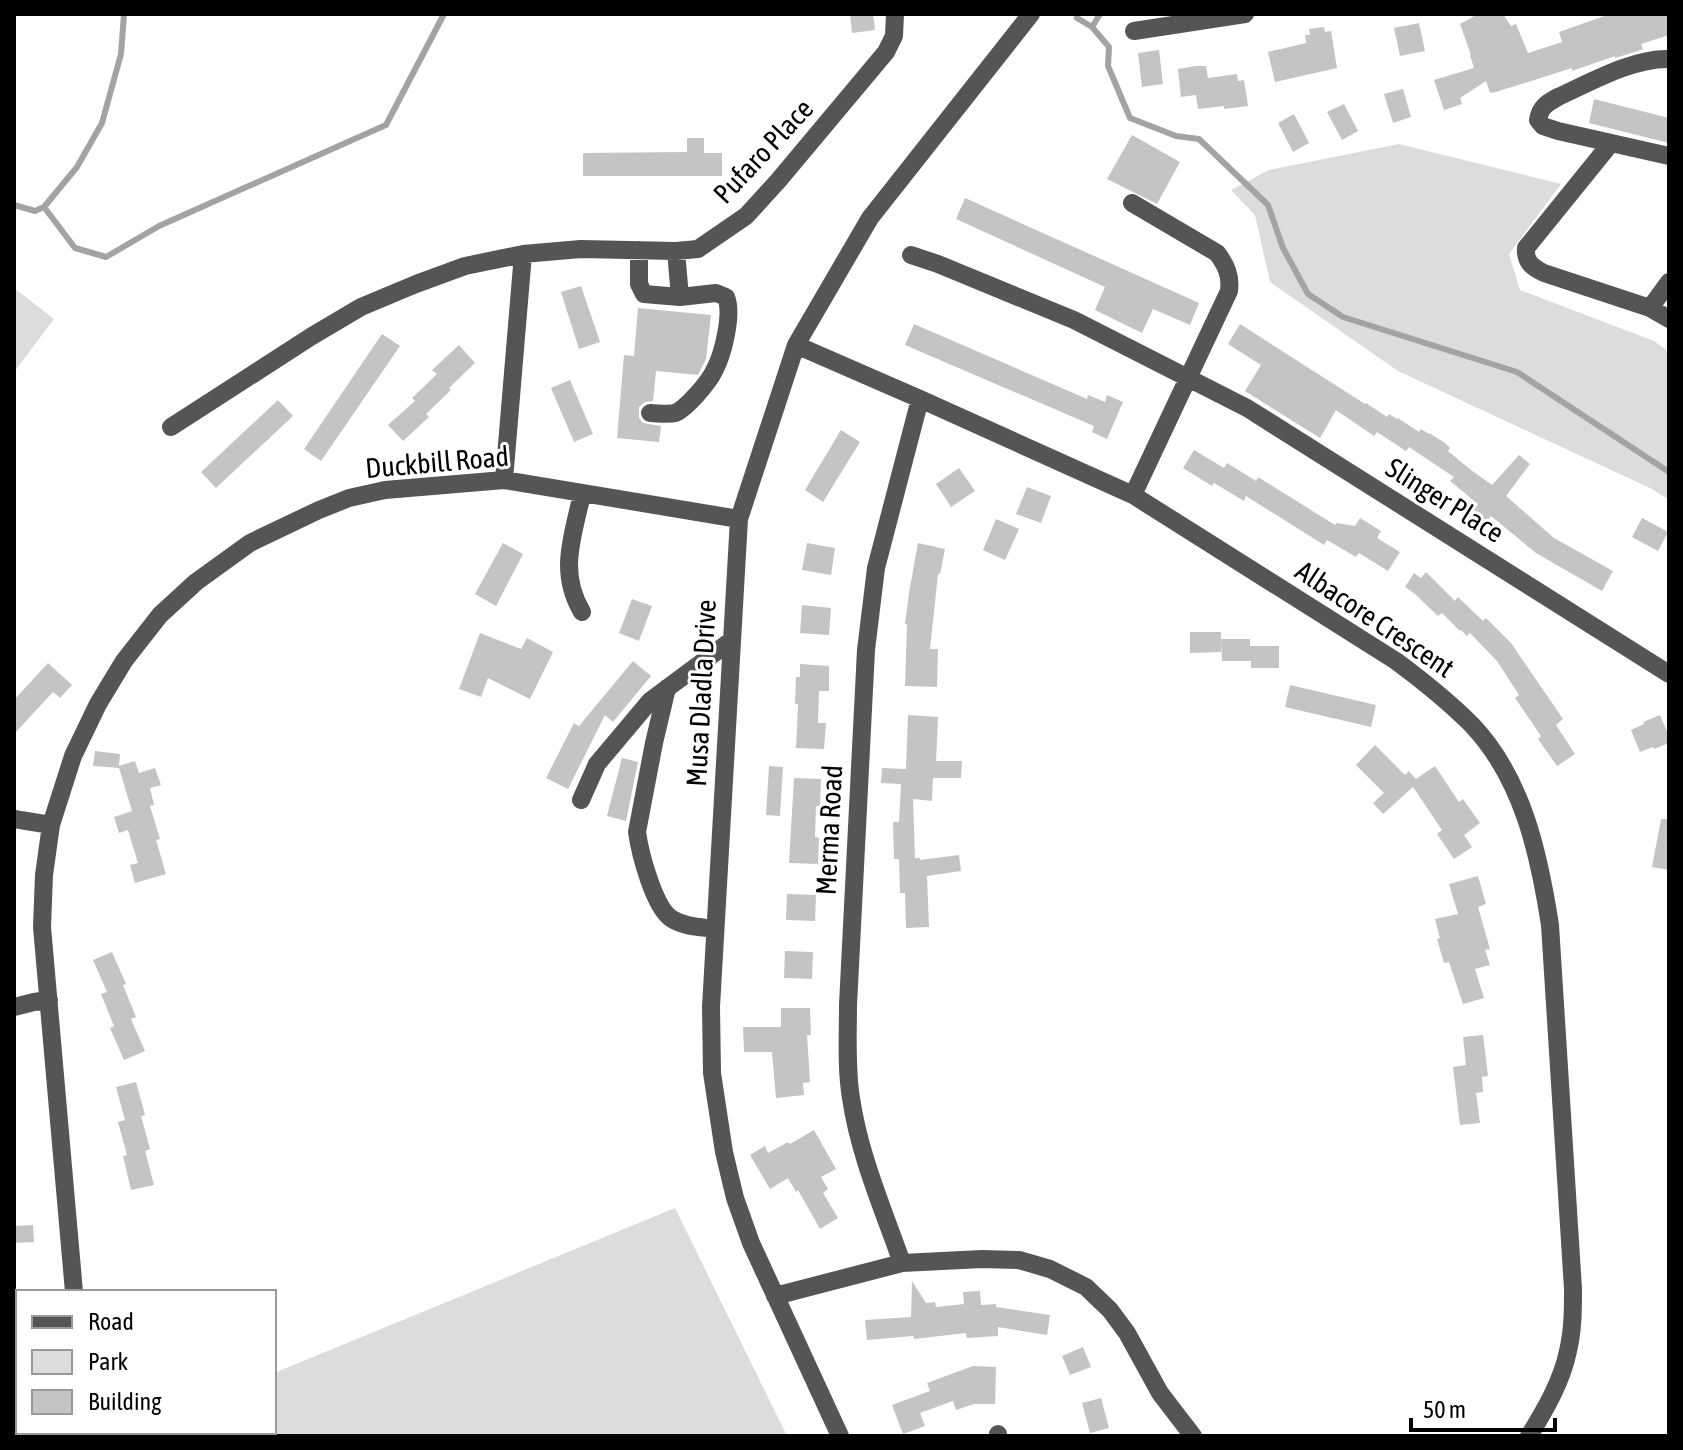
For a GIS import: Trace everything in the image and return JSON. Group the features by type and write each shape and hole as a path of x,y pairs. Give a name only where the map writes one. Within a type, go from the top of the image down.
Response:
{"street":[{"name":"Pufaro Place","path":"171,427 361,307 465,266 523,254 581,249 698,249 746,216 778,181 886,52 894,36 895,14"},
{"name":"Musa Dladla Drive","path":"840,1436 751,1243 735,1198 724,1152 712,1073 711,1007 739,519 796,345 870,218 1031,14"},
{"path":"1134,31 1245,14"},
{"path":"1669,59 1653,59 1623,69 1558,97 1539,111 1538,120 1543,126 1669,156"},
{"path":"1611,143 1533,238 1526,248 1527,261 1544,273 1650,308 1669,319"},
{"path":"1132,203 1208,246 1217,253 1229,275 1229,291 1133,495"},
{"path":"639,250 639,284 648,295 680,297 716,293 726,297 729,306 724,347 714,373 685,407 673,414 650,413"},
{"path":"676,251 680,297"},
{"path":"504,480 523,254"},
{"name":"Slinger Place","path":"911,255 1074,320 1247,408 1669,674"},
{"path":"1650,308 1669,282"},
{"name":"Albacore Crescent","path":"796,345 1133,495 1396,661 1437,692 1474,728 1504,769 1525,813 1542,873 1550,925 1573,1289 1573,1321 1568,1354 1555,1389 1529,1436"},
{"name":"Merma Road","path":"902,1263 859,1136 851,1098 847,1048 866,650 876,568 920,399"},
{"name":"Duckbill Road","path":"74,1290 42,927 44,875 51,825 73,756 104,693 124,661 160,615 196,582 250,543 349,498 385,490 504,480 739,519"},
{"path":"582,494 568,567 571,589 582,612"},
{"path":"581,800 597,764 650,701 732,640"},
{"path":"667,688 637,832 639,845 649,879 665,914 678,922 715,929"},
{"path":"14,819 51,825"},
{"path":"14,1007 49,1000"},
{"path":"775,1296 902,1263 1019,1260 1050,1269 1086,1287 1110,1310 1127,1333 1160,1393 1193,1436"}],"green space":[{"path":"1399,144 1561,184 1509,254 1520,290 1654,341 1669,352 1669,500 1652,489 1398,371 1270,282 1255,215 1231,190 1269,170"},
{"path":"14,288 54,319 14,372"},
{"path":"675,1208 787,1436 232,1436 276,1434 276,1372"}],"building":[{"path":"850,14 873,14 875,30 852,33"},
{"path":"1478,14 1503,14 1511,26 1516,24 1528,53 1562,42 1559,32 1610,14 1669,14 1669,35 1641,44 1643,49 1638,51 1496,92 1490,93 1486,81 1460,98 1462,104 1444,110 1434,80 1474,68 1460,24"},
{"path":"1419,23 1425,51 1400,56 1394,28"},
{"path":"1324,27 1325,32 1331,31 1337,68 1275,82 1268,52 1306,43 1305,35 1310,35 1309,29"},
{"path":"1159,50 1163,84 1142,87 1138,53"},
{"path":"1206,66 1208,78 1237,74 1238,81 1244,80 1248,106 1198,109 1196,95 1181,97 1178,69"},
{"path":"1403,89 1411,117 1393,123 1384,94"},
{"path":"1594,99 1669,118 1669,143 1589,123"},
{"path":"1344,104 1358,131 1342,140 1327,112"},
{"path":"1294,114 1309,143 1293,152 1278,123"},
{"path":"1132,135 1180,162 1157,204 1107,179"},
{"path":"687,138 704,138 704,153 722,153 722,176 583,176 583,153 687,152"},
{"path":"965,198 1199,303 1190,325 1153,309 1142,333 1095,310 1105,287 956,219"},
{"path":"581,286 600,342 579,349 561,292"},
{"path":"638,308 711,315 706,359 698,375 656,371 653,401 639,407 639,418 643,423 661,426 659,442 617,438 624,355 634,356"},
{"path":"914,324 1087,399 1088,395 1105,402 1107,395 1123,402 1107,439 1092,432 1094,426 905,345"},
{"path":"1240,324 1387,417 1389,414 1398,418 1419,432 1421,429 1445,443 1450,448 1448,451 1492,485 1519,455 1530,464 1506,496 1554,538 1613,571 1602,591 1536,553 1491,516 1476,534 1463,524 1478,504 1450,481 1454,477 1409,447 1406,451 1377,432 1374,436 1336,410 1320,438 1245,391 1261,365 1228,344"},
{"path":"382,334 400,346 321,461 304,449"},
{"path":"459,345 475,363 426,414 429,417 403,441 388,425 415,401 412,398 437,374 432,370"},
{"path":"570,380 593,434 574,442 551,388"},
{"path":"278,400 293,416 216,488 201,472"},
{"path":"841,430 860,442 823,502 805,490"},
{"path":"1194,450 1224,468 1227,463 1256,481 1258,477 1335,525 1355,526 1360,518 1381,531 1377,538 1400,552 1388,571 1359,553 1356,557 1327,540 1324,545 1246,496 1244,501 1183,468"},
{"path":"959,468 975,491 951,507 936,484"},
{"path":"1027,487 1051,496 1041,523 1016,514"},
{"path":"1642,518 1668,532 1658,551 1632,537"},
{"path":"996,519 1019,529 1005,560 983,550"},
{"path":"503,543 523,554 496,606 475,594"},
{"path":"807,543 835,548 831,575 802,570"},
{"path":"918,543 945,549 938,574 930,649 938,649 937,687 905,686 905,624"},
{"path":"1426,572 1455,601 1458,597 1483,621 1486,618 1511,643 1563,719 1556,725 1575,754 1557,766 1538,739 1541,736 1515,698 1519,695 1497,661 1470,633 1467,636 1460,631 1442,613 1438,616 1405,587 1414,573 1421,578"},
{"path":"632,599 652,606 639,641 619,633"},
{"path":"802,605 831,608 829,635 800,633"},
{"path":"1190,632 1221,632 1221,652 1190,653"},
{"path":"480,633 521,649 527,638 553,652 530,699 488,678 481,697 459,689"},
{"path":"1221,639 1250,639 1250,646 1279,646 1279,668 1251,668 1251,661 1222,661"},
{"path":"633,661 651,676 613,722 605,715 568,789 546,778 574,723 579,726"},
{"path":"48,663 72,685 60,698 53,692 14,734 14,700"},
{"path":"800,664 829,666 829,691 819,691 818,723 826,723 824,749 796,748 796,677 800,677"},
{"path":"1290,685 1376,705 1371,727 1285,707"},
{"path":"908,715 938,717 936,761 962,761 961,778 933,778 932,801 913,799 915,858 959,855 961,871 927,876 929,927 906,928 905,893 900,893 899,859 894,859 893,822 899,822 901,784 881,783 882,768 906,769"},
{"path":"1660,715 1669,743 1640,752 1631,730"},
{"path":"1375,745 1405,775 1409,771 1416,779 1435,766 1459,802 1463,799 1480,823 1464,835 1472,847 1454,859 1437,834 1442,830 1413,787 1383,814 1373,803 1384,793 1356,765"},
{"path":"95,751 120,754 119,766 135,761 139,773 155,768 161,785 150,788 154,805 150,806 166,874 135,883 130,865 138,863 128,830 119,833 114,817 132,811 119,768 93,766"},
{"path":"622,758 638,762 626,821 607,816"},
{"path":"769,766 783,767 780,816 766,815"},
{"path":"794,778 821,779 820,807 816,806 818,864 789,863"},
{"path":"1661,819 1669,819 1669,870 1652,867"},
{"path":"1478,876 1486,904 1478,907 1490,949 1485,950 1490,965 1475,969 1484,998 1463,1004 1449,962 1444,963 1435,919 1458,914 1449,884"},
{"path":"787,894 816,895 815,921 786,920"},
{"path":"785,951 813,952 812,979 784,978"},
{"path":"112,952 136,1017 131,1019 145,1051 124,1060 110,1028 114,1026 101,994 107,992 93,960"},
{"path":"781,1008 810,1008 811,1035 807,1035 810,1082 803,1083 804,1095 776,1098 772,1052 744,1052 743,1027 781,1027"},
{"path":"1483,1035 1488,1076 1482,1077 1483,1092 1476,1093 1480,1123 1460,1125 1453,1067 1466,1065 1463,1037"},
{"path":"136,1082 145,1115 141,1116 150,1149 145,1151 154,1185 131,1190 123,1156 127,1155 118,1122 125,1120 116,1087"},
{"path":"814,1130 836,1169 821,1177 828,1189 823,1193 838,1218 820,1229 788,1178 770,1189 750,1155 765,1146 768,1153"},
{"path":"33,1225 34,1242 14,1243 14,1226"},
{"path":"912,1281 926,1303 935,1302 936,1307 964,1304 963,1292 980,1291 981,1305 996,1304 996,1307 1050,1315 1047,1335 998,1327 998,1336 967,1338 966,1333 867,1340 865,1320 911,1317"},
{"path":"1083,1347 1091,1367 1070,1375 1062,1356"},
{"path":"973,1366 996,1367 995,1404 974,1404 956,1410 953,1401 920,1413 925,1426 903,1434 892,1405 930,1391 927,1383"},
{"path":"1101,1398 1109,1428 1090,1433 1082,1403"}],"waterway":[{"path":"14,205 35,211 44,207 77,167 102,123 121,54 124,14"},
{"path":"44,207 75,248 106,257 159,226 386,125 444,14"},
{"path":"1092,27 1100,14"},
{"path":"1077,18 1092,27 1109,47 1108,66 1130,118 1176,136 1199,139 1268,205 1283,248 1308,294 1343,317 1517,372 1669,472"}]}
